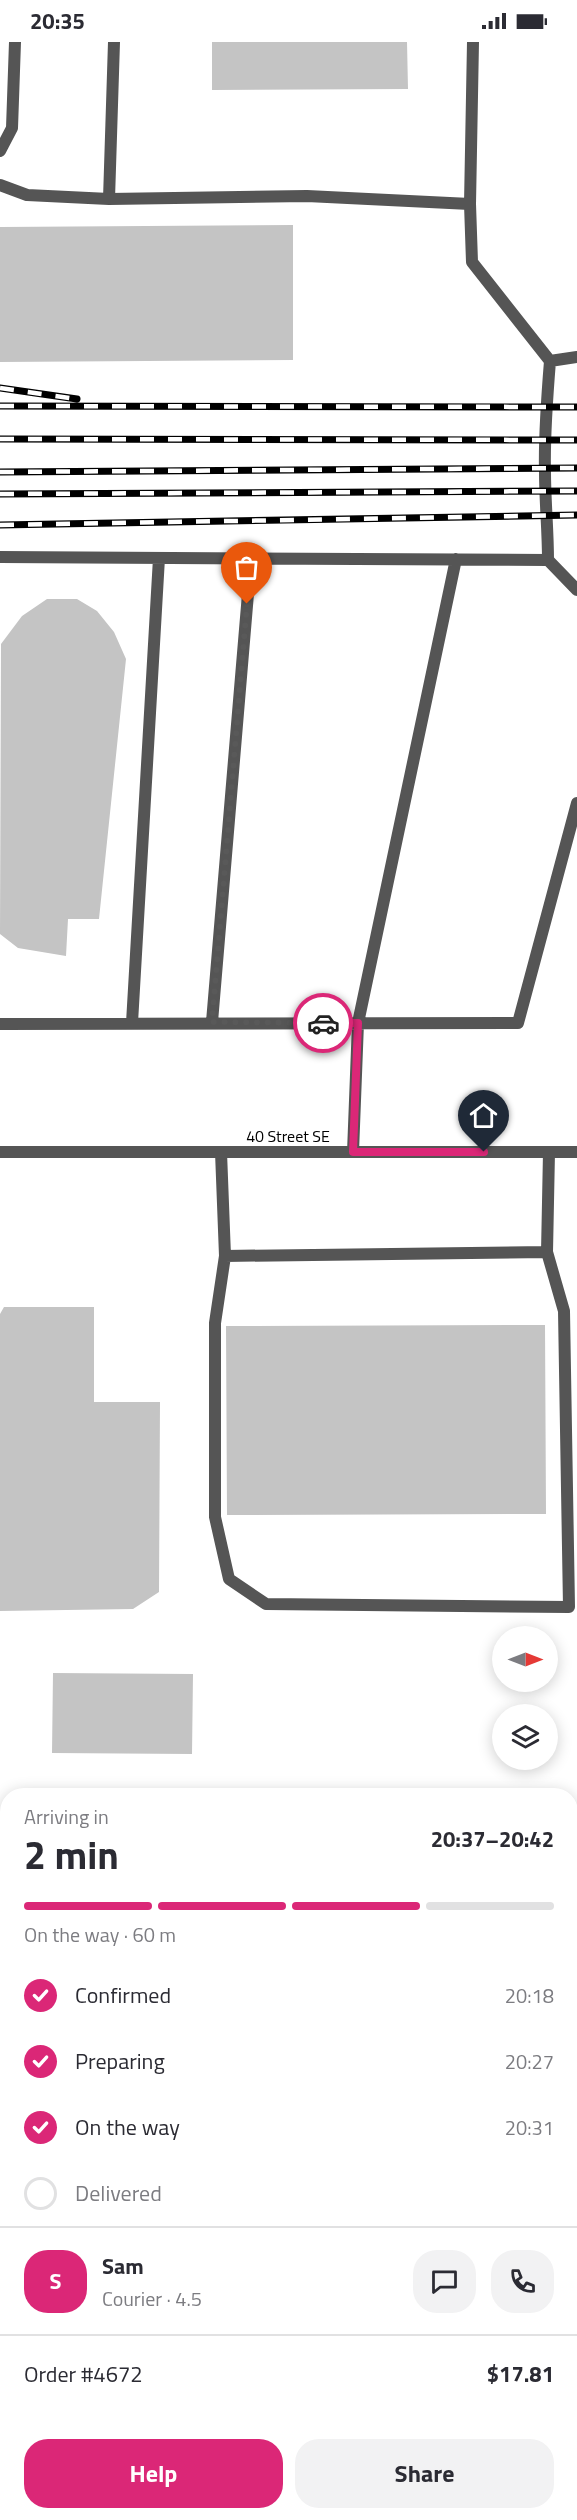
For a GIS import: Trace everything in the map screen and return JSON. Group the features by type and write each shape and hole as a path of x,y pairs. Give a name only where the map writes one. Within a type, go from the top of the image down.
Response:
{"street":[{"path":"0,151 12,128 15,42"},
{"path":"109,199 114,42"},
{"path":"473,42 470,204 472,262 550,361 546,407 545,469 548,560 577,590"},
{"path":"0,185 27,195 109,199 307,196 470,204"},
{"path":"550,361 577,357"},
{"path":"0,557 548,560"},
{"path":"132,1023 159,558"},
{"path":"212,1022 251,558"},
{"path":"353,1152 358,1023 456,559"},
{"path":"0,1024 518,1023 577,803"},
{"name":"40 Street SE","path":"0,1152 577,1152"},
{"path":"221,1152 225,1256 215,1323 215,1517 229,1579 266,1604 569,1607 564,1311 547,1252 549,1152"},
{"path":"225,1256 547,1252"}],"building":[{"path":"212,42 407,42 408,89 212,90"},
{"path":"293,225 293,360 0,362 0,227"},
{"path":"47,599 77,599 97,611 114,632 126,659 99,919 68,919 66,956 18,948 0,934 1,644 22,616"},
{"path":"4,1307 94,1307 94,1402 160,1402 159,1592 133,1609 0,1611 0,1314"},
{"path":"545,1325 546,1514 227,1515 226,1326"},
{"path":"53,1673 193,1674 192,1754 52,1753"}],"railway":[{"path":"0,388 77,399"},
{"path":"0,406 577,407"},
{"path":"0,439 577,440"},
{"path":"0,472 577,468"},
{"path":"0,494 577,491"},
{"path":"0,525 577,515"}],"way so far":[{"path":"247,604 212,1022 323,1023"}],"route":[{"path":"323,1023 358,1023 353,1152 484,1152"}]}
